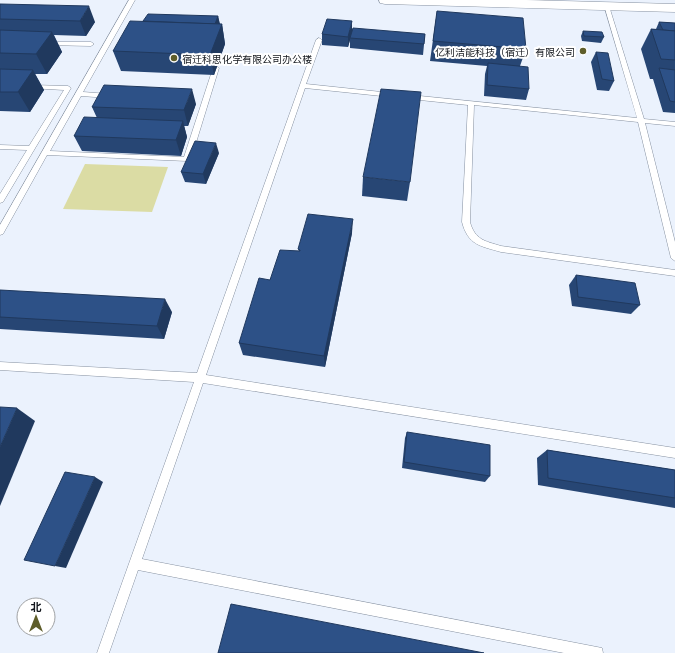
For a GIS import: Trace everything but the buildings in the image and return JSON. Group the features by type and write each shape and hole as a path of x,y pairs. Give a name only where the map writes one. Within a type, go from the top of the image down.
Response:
{"street":[{"path":"385,0 507,2 675,8"}],"lane":[{"path":"0,232 132,0"},
{"path":"606,6 641,121 675,258"},
{"path":"103,653 319,40"},
{"path":"38,42 91,44"},
{"path":"45,153 187,159 216,68"},
{"path":"0,200 68,88 23,86"},
{"path":"303,86 675,124"},
{"path":"79,94 118,96"},
{"path":"198,99 206,100"},
{"path":"471,103 466,222 469,233 481,243 512,252 675,273"},
{"path":"0,147 31,148"},
{"path":"0,366 200,378 675,453"},
{"path":"134,563 597,653"}],"green space":[{"path":"85,164 168,167 152,212 63,209"}],"place":[{"name":"亿利洁能科技（宿迁）有限公司","path":"583,51"},
{"name":"宿迁科思化学有限公司办公楼","path":"174,58"}]}
